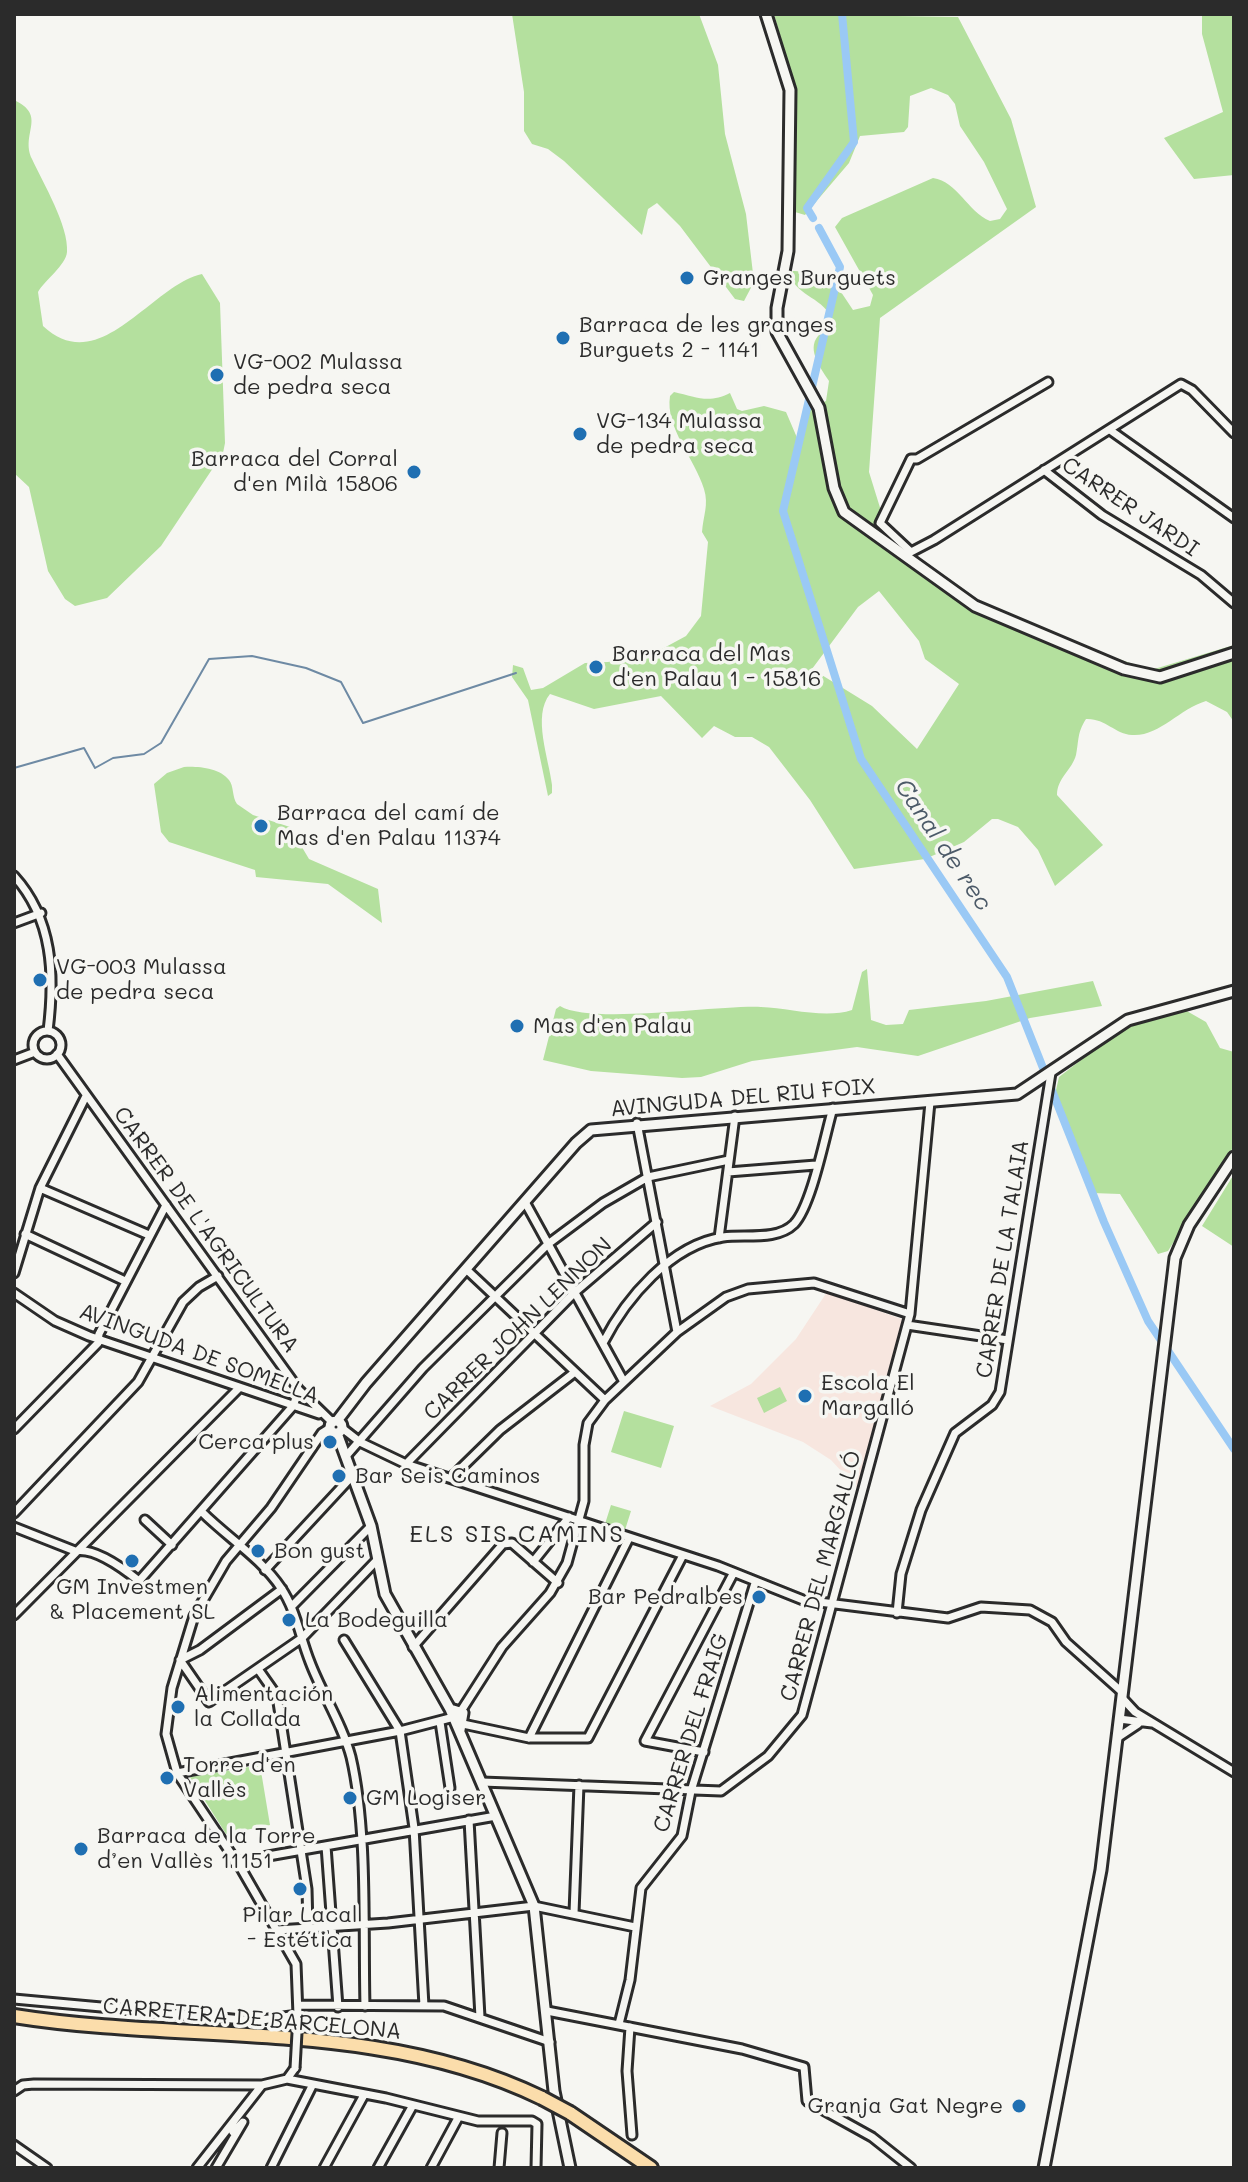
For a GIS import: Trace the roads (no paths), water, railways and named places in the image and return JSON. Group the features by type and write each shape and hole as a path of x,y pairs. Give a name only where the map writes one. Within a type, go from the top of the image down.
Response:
{"highway":[{"name":"CARRETERA DE BARCELONA","path":"14,2016 394,2050 470,2068 570,2113 651,2168"}],"street":[{"path":"766,14 790,90 788,251 777,308 777,332 819,408 837,501 853,519 908,555 975,606 1146,676 1174,673 1234,653"},
{"path":"908,555 880,523 911,459 917,459 1048,382"},
{"path":"908,555 1181,384 1186,385 1234,433"},
{"path":"1110,430 1234,518"},
{"name":"CARRER JARDI","path":"1044,470 1102,515 1201,575 1234,603"},
{"path":"14,876 41,913 50,957 48,1031"},
{"path":"14,923 41,913"},
{"name":"AVINGUDA DEL RIU FOIX","path":"336,1427 352,1401 591,1130 637,1123 1017,1094 1128,1020 1234,991"},
{"path":"35,1052 36,1037 48,1031"},
{"path":"35,1052 46,1059 57,1054 60,1039 48,1031"},
{"path":"14,1060 35,1052"},
{"name":"CARRER DE L'AGRICULTURA","path":"57,1054 299,1390 336,1427"},
{"name":"CARRER DE LA TALAIA","path":"897,1613 901,1574 921,1510 955,1433 992,1405 1000,1392 1051,1073"},
{"path":"14,1273 40,1188 86,1096"},
{"name":"CARRER DEL MARGALLÓ","path":"482,1782 721,1791 733,1785 791,1729 809,1697 910,1314 930,1102"},
{"path":"603,1343 618,1313 684,1249 719,1238 773,1234 794,1225 808,1199 833,1108"},
{"path":"719,1238 735,1116"},
{"path":"637,1123 677,1332"},
{"path":"1044,2168 1096,1902 1166,1319 1180,1242 1234,1157"},
{"path":"346,1452 360,1442 423,1368 548,1244 603,1203 648,1177 729,1160"},
{"path":"728,1172 816,1165"},
{"path":"40,1188 149,1235"},
{"path":"525,1202 624,1382"},
{"path":"14,1429 98,1339 166,1205"},
{"name":"CARRER JOHN LENNON","path":"406,1464 575,1292 657,1222"},
{"path":"25,1234 125,1281"},
{"path":"467,1270 605,1400"},
{"path":"14,1513 138,1382 183,1302 199,1287 218,1276"},
{"path":"177,1773 400,1731 440,1722 455,1712 502,1647 558,1583 584,1501 584,1445 588,1423 605,1400 677,1332 726,1297 748,1289 814,1283 910,1314"},
{"name":"AVINGUDA DE SOMELLA","path":"14,1293 55,1321 98,1339 318,1413 336,1427"},
{"path":"907,1325 1008,1340"},
{"path":"453,1476 500,1430 575,1372"},
{"path":"14,1615 239,1388"},
{"path":"14,1527 75,1551 109,1559 139,1581 293,1406 299,1390"},
{"path":"336,1427 406,1464 453,1476 803,1600 948,1618 981,1607 1030,1610 1052,1622 1066,1642 1122,1695 1135,1712 1234,1772"},
{"path":"287,2079 295,2071 298,2015 296,1964 177,1773 166,1734 180,1660 194,1616 238,1543 271,1508 318,1442 336,1427"},
{"path":"336,1427 371,1526 385,1594 412,1647 455,1712 534,1906 554,2091 570,2168"},
{"path":"265,1570 354,1474"},
{"path":"202,1512 238,1543 282,1589 292,1606 302,1638 346,1742 353,1770 359,1839 365,2006"},
{"path":"533,1562 569,1517"},
{"path":"145,1520 172,1545"},
{"path":"292,1606 371,1526"},
{"path":"529,1738 629,1538"},
{"path":"412,1647 503,1544 512,1543 558,1583"},
{"path":"461,1727 529,1738 588,1738 683,1555"},
{"path":"180,1660 209,1702 302,1638 378,1559"},
{"path":"704,1752 645,1741 733,1574"},
{"name":"CARRER DEL FRAIG","path":"619,2024 630,1980 641,1888 682,1836 691,1791 755,1583"},
{"path":"180,1660 200,1650 282,1589"},
{"path":"344,1640 400,1731 414,1828 424,2006"},
{"path":"258,1669 277,1696 301,1850 308,1927"},
{"path":"1119,1719 1135,1712"},
{"path":"1119,1719 1153,1723"},
{"path":"440,1722 450,1788"},
{"path":"1117,1738 1139,1723"},
{"path":"574,1913 579,1785"},
{"path":"234,1862 496,1816"},
{"path":"469,1820 480,2017"},
{"path":"326,1846 338,2007"},
{"path":"277,1930 534,1906 635,1927"},
{"path":"14,1999 254,2021 298,2015"},
{"path":"298,2005 444,2006 550,2042"},
{"path":"547,2011 742,2049 804,2067 807,2101 872,2137 911,2168"},
{"path":"630,2027 627,2071 632,2135"},
{"path":"14,2091 23,2085 262,2085 287,2079 413,2105 458,2118 537,2124 536,2168"},
{"path":"197,2168 262,2085"},
{"path":"271,2168 312,2086"},
{"path":"324,2168 364,2095"},
{"path":"378,2168 413,2105"},
{"path":"431,2168 458,2118"},
{"path":"197,2168 243,2122 216,2168"},
{"path":"499,2168 502,2133"},
{"path":"14,2145 47,2168"}],"waterway":[{"name":"Canal de rec","path":"813,218 807,208 854,142 842,14"},
{"name":"Canal de rec","path":"819,228 840,267 783,511 861,759 1007,977 1104,1222 1148,1321 1234,1449"},
{"path":"14,768 84,748 95,768 113,758 144,754 161,743 209,659 252,656 306,668 341,682 363,723 516,673"}],"place":[{"name":"Granges Burguets","path":"687,278"},
{"name":"Barraca de les granges Burguets 2 - 1141","path":"563,338"},
{"name":"VG-002 Mulassa de pedra seca","path":"217,375"},
{"name":"VG-134 Mulassa de pedra seca","path":"580,434"},
{"name":"Barraca del Corral d'en Milà 15806","path":"414,472"},
{"name":"Barraca del Mas d'en Palau 1 - 15816","path":"596,667"},
{"name":"Barraca del camí de Mas d'en Palau 11374","path":"261,826"},
{"name":"VG-003 Mulassa de pedra seca","path":"40,980"},
{"name":"Mas d'en Palau","path":"517,1026"},
{"name":"Escola El Margalló","path":"805,1396"},
{"name":"Cerca plus","path":"330,1442"},
{"name":"Bar Seis Caminos","path":"339,1476"},
{"name":"Bon gust","path":"258,1551"},
{"name":"GM Investmen & Placement SL","path":"132,1561"},
{"name":"Bar Pedralbes","path":"759,1597"},
{"name":"La Bodeguilla","path":"289,1620"},
{"name":"Alimentación la Collada","path":"178,1707"},
{"name":"Torre d'en Vallès","path":"167,1778"},
{"name":"GM Logiser","path":"350,1798"},
{"name":"Barraca de la Torre d’en Vallès 11151","path":"81,1849"},
{"name":"Pilar Lacal - Estética","path":"300,1889"},
{"name":"Granja Gat Negre","path":"1019,2106"}],"district":[{"name":"ELS SIS CAMINS","path":"517,1535"}]}
